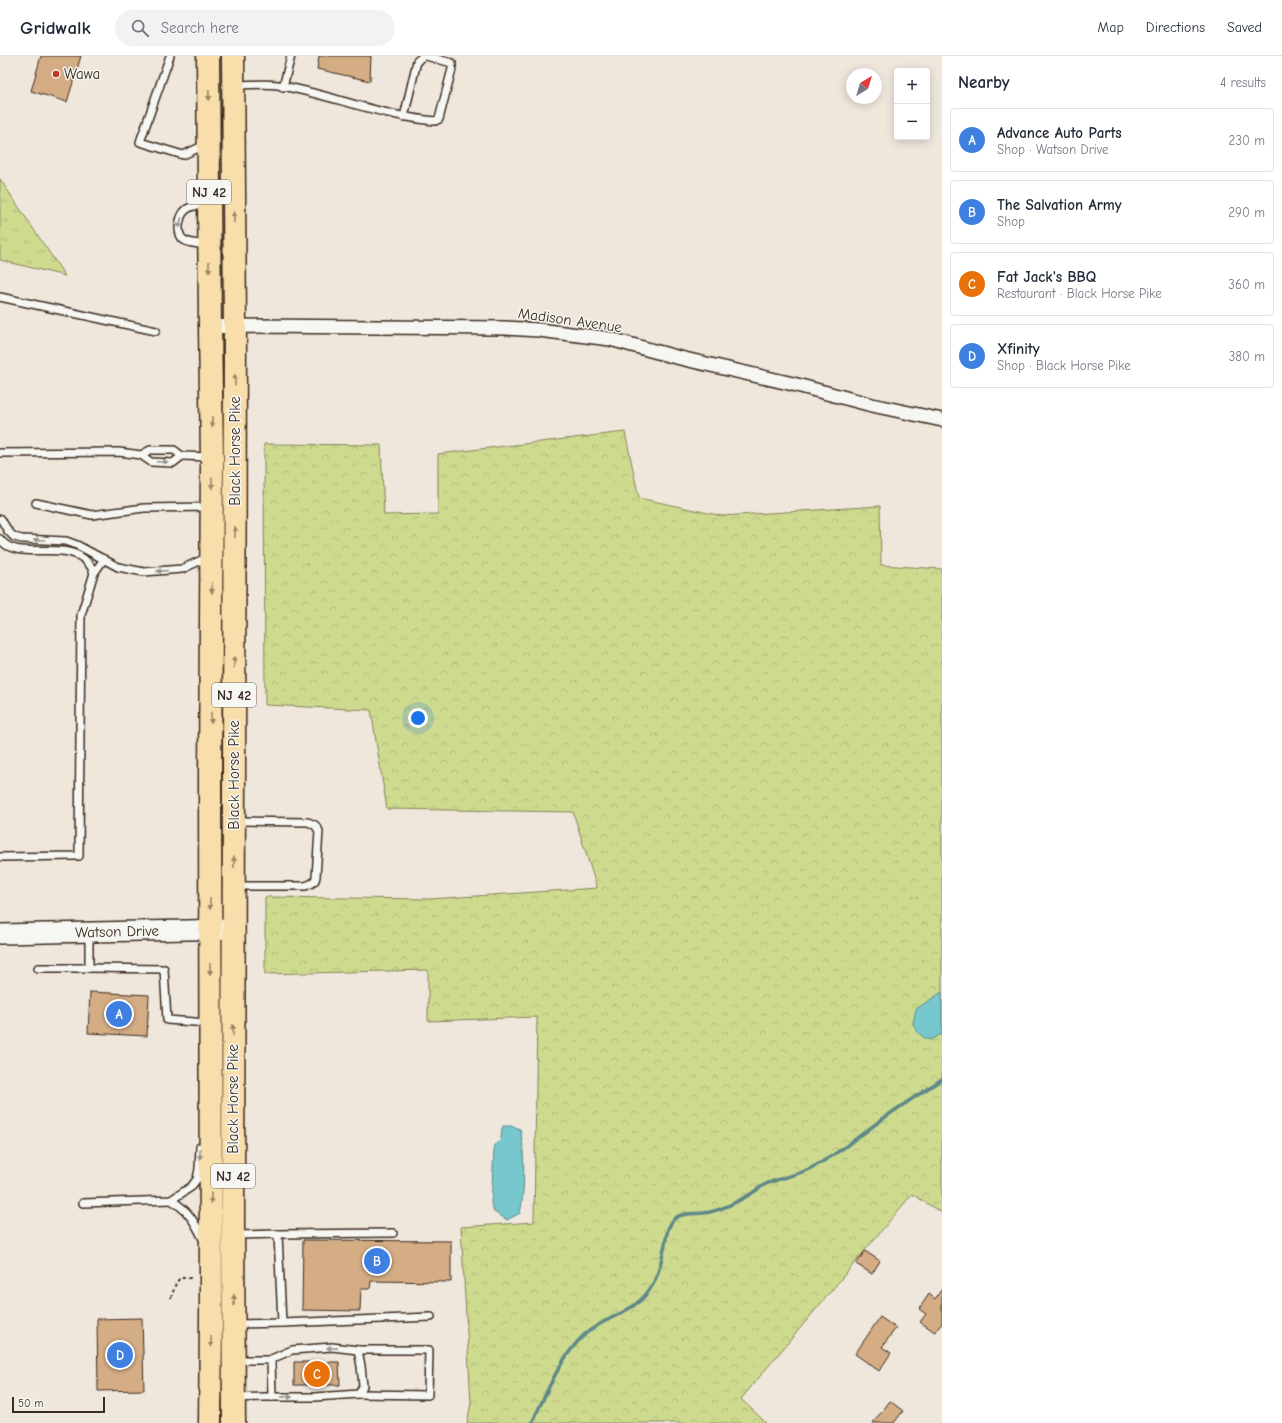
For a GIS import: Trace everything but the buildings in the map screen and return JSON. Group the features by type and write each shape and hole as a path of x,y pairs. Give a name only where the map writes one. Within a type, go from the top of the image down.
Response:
{"highway":[{"name":"Black Horse Pike","path":"208,56 212,458 210,1023 208,1095 211,1256 210,1423"},
{"name":"Black Horse Pike","path":"233,56 235,326 234,1423"}],"street":[{"name":"Madison Avenue","path":"210,327 505,328 539,330 595,337 793,384 872,405 942,420"},
{"path":"212,458 234,461"},
{"name":"Watson Drive","path":"0,934 234,929"}],"lane":[{"path":"170,56 140,142 182,155 209,143"},
{"path":"283,87 291,56"},
{"path":"404,117 417,61 423,56"},
{"path":"233,85 276,85 404,117 435,122 439,119 452,69 452,63 426,56"},
{"path":"209,206 187,208 183,213 178,232 180,238 186,242 210,246"},
{"path":"0,297 156,331"},
{"path":"142,455 150,450 174,450 182,456 212,458"},
{"path":"0,452 120,452 142,455 151,462 173,463 182,456"},
{"path":"36,503 92,515 144,508 212,507"},
{"path":"0,513 0,520 14,537 22,540 66,541 77,545 118,567 144,572 182,569 212,556"},
{"path":"0,539 4,545 18,550 64,550 80,556 92,566 94,573"},
{"path":"0,857 79,856 81,615 94,573 104,559"},
{"path":"234,821 308,822 315,825 319,831 316,877 312,884 305,886 234,886"},
{"path":"89,932 89,968"},
{"path":"38,968 164,969 167,1020 210,1023"},
{"path":"83,1204 171,1200 191,1187 197,1179 199,1169 200,1137"},
{"path":"171,1200 189,1213 196,1223 211,1256"},
{"path":"234,1235 393,1233"},
{"path":"278,1234 282,1323"},
{"path":"234,1324 430,1317"},
{"path":"234,1360 271,1359 292,1350 332,1347 358,1350 429,1350 428,1395 359,1394 315,1397 234,1398"},
{"path":"358,1350 363,1386 359,1394"},
{"path":"271,1359 272,1397"}],"path":[{"path":"171,1298 176,1283 180,1278 192,1278"}],"green space":[{"path":"0,179 65,276 0,260"},
{"path":"625,432 639,498 722,516 880,506 881,565 942,569 942,1213 912,1194 741,1399 766,1423 467,1423 471,1403 461,1227 534,1222 537,1017 428,1021 428,970 265,974 265,897 430,899 597,888 573,812 387,809 371,710 265,705 264,444 381,445 384,515 438,514 438,454"}],"water":[{"path":"942,992 942,1034 930,1040 919,1034 914,1026 913,1023 916,1009"},
{"path":"503,1126 513,1126 520,1129 524,1159 524,1183 520,1213 507,1220 494,1212 491,1204 494,1149 495,1145 501,1139 501,1131"}],"waterway":[{"path":"532,1423 554,1376 575,1344 592,1329 636,1304 650,1289 659,1269 668,1228 675,1218 687,1214 715,1211 744,1198 764,1185 819,1164 942,1079"}],"place":[{"name":"Wawa","path":"56,74"},
{"name":"Advance Auto Parts","path":"119,1014"},
{"name":"The Salvation Army","path":"377,1261"},
{"name":"Xfinity","path":"120,1355"},
{"name":"Fat Jack's BBQ","path":"317,1374"}]}
